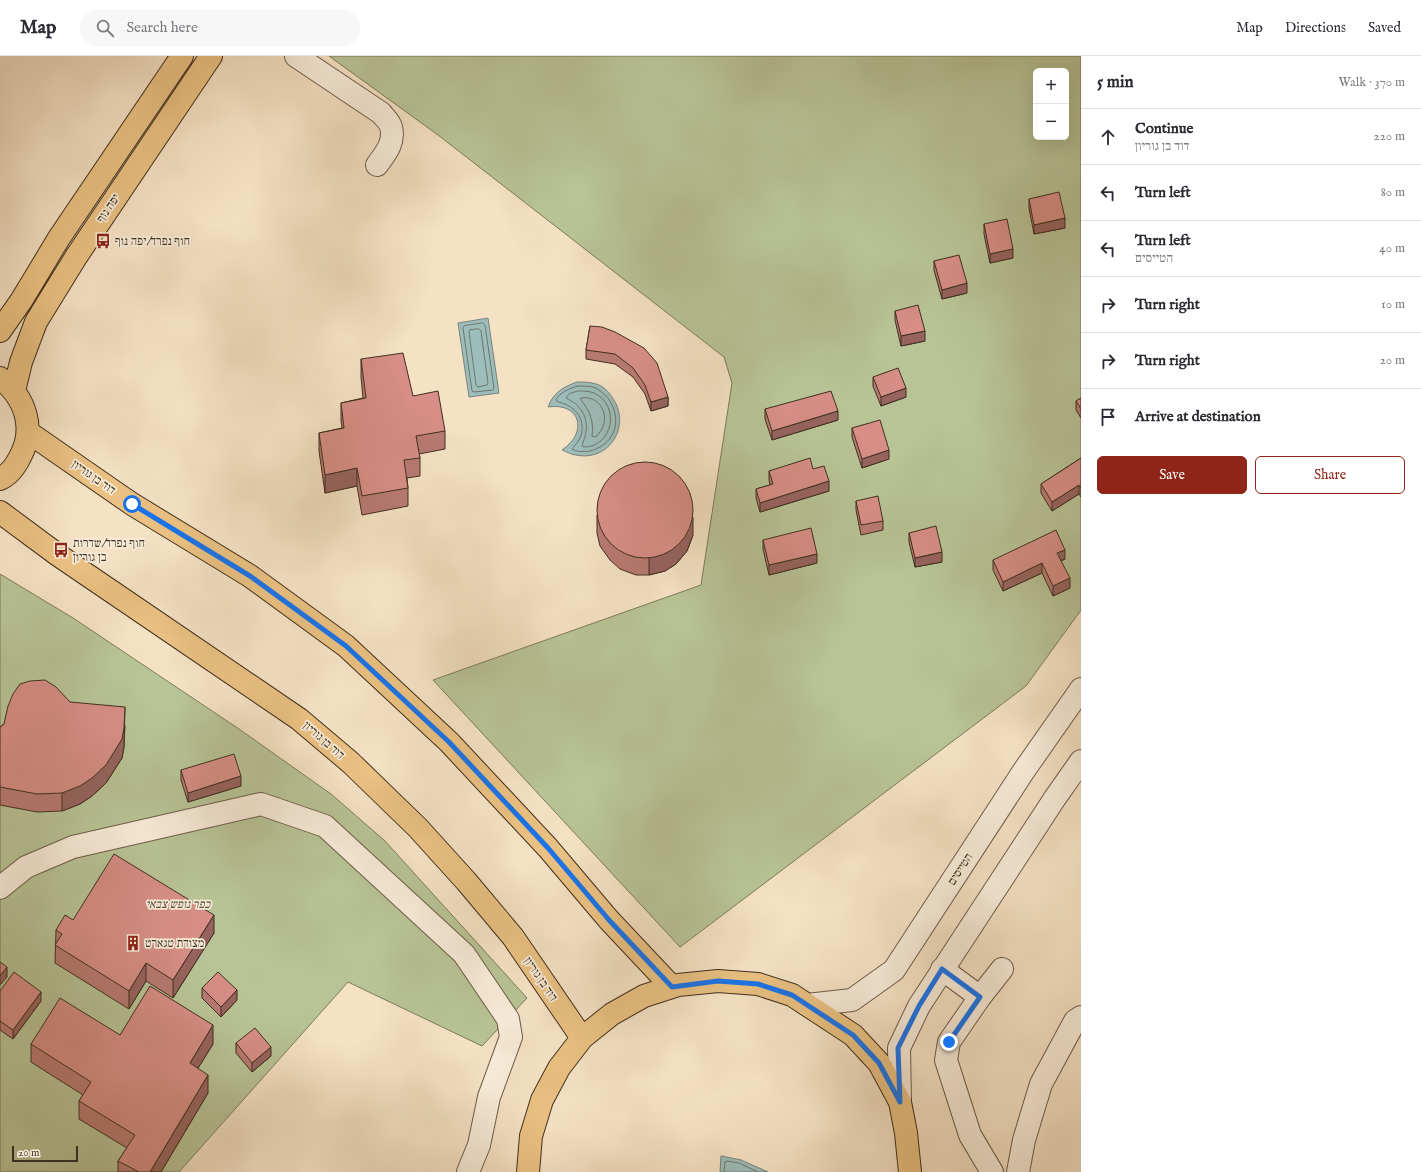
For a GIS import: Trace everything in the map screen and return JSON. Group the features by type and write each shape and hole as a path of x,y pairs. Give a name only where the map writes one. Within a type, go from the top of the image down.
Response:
{"main road":[{"name":"יפה נוף","path":"0,331 59,238 182,56"},
{"name":"יפה נוף","path":"7,385 21,362 36,322 76,257 211,56"},
{"path":"0,479 16,465 24,450 28,432 27,417 22,403 7,385"},
{"name":"דוד בן גוריון","path":"28,432 132,504 250,576 346,646 449,742 548,848 609,920 672,987"},
{"name":"דוד בן גוריון","path":"0,512 58,554 299,719 351,763 418,828 466,880 513,937 582,1038"},
{"path":"528,1172 531,1136 542,1100 558,1068 582,1038 612,1014 644,996 672,987 718,981 758,984 792,995 853,1035 879,1063 900,1102 906,1133 910,1172"}],"street":[{"path":"296,56 382,113 391,125 392,140 387,152 377,165"},
{"name":"הטייסים","path":"807,1005 852,1000 894,970 1023,772 1081,689"},
{"path":"900,1102 898,1048 919,1006 1055,798 1081,761"},
{"path":"0,888 26,867 74,847 261,804 325,826 464,954 508,1018 511,1037 489,1097 479,1145 468,1172"},
{"path":"942,969 980,997"},
{"path":"992,1172 970,1134 946,1060 949,1042 980,997 1002,969"},
{"path":"1018,1172 1024,1140 1041,1084 1075,1021 1081,1017"}],"green space":[{"path":"329,56 1081,56 1081,610 1026,686 680,947 433,680 701,585 732,383 724,357 438,135"},
{"name":"כפר נופש צבאי","path":"0,574 73,618 239,729 331,794 385,841 527,998 482,1046 348,982 179,1172 0,1172"}],"water":[{"path":"488,318 499,393 469,397 458,323"},
{"path":"577,382 594,383 605,389 612,397 618,408 620,419 618,430 608,447 599,453 588,456 574,455 562,450 576,435 578,427 577,420 574,414 567,409 548,407 559,391"},
{"path":"721,1156 741,1160 768,1172 720,1172"}],"building":[{"path":"1059,192 1065,218 1034,225 1029,199"},
{"path":"1007,219 1013,249 990,254 984,224"},
{"path":"959,255 967,283 942,290 934,261"},
{"path":"918,305 925,331 901,336 895,311"},
{"path":"590,326 602,327 615,332 644,348 657,363 668,397 651,402 645,385 633,368 615,354 586,350"},
{"path":"403,353 413,396 438,391 445,431 416,436 420,458 404,460 408,488 362,496 357,468 325,475 319,433 344,428 341,403 366,398 361,359"},
{"path":"898,368 906,388 881,397 873,377"},
{"path":"831,391 838,411 772,431 765,409"},
{"path":"1081,398 1081,409 1076,401"},
{"path":"880,420 889,450 862,459 852,428"},
{"path":"810,458 813,469 824,466 829,481 760,503 756,489 773,484 769,471"},
{"path":"1081,458 1081,488 1079,485 1052,502 1041,484"},
{"path":"645,462 663,466 679,476 689,492 693,510 689,528 679,544 663,554 645,558 627,554 611,544 601,528 597,510 601,492 611,476 627,466"},
{"path":"878,496 883,521 861,525 856,501"},
{"path":"936,526 942,552 915,558 909,533"},
{"path":"811,528 817,554 769,565 763,540"},
{"path":"1056,530 1065,550 1057,553 1070,578 1053,586 1042,563 1003,582 993,560"},
{"path":"45,680 56,687 70,702 125,707 122,739 106,765 92,778 80,786 62,793 37,794 0,787 0,727 4,724 8,706 13,694 20,684 30,681"},
{"path":"234,754 241,776 188,793 181,770"},
{"name":"מצודת טגארט","path":"114,854 214,915 173,980 146,963 129,991 55,945 62,934 56,930 65,915 73,920"},
{"path":"0,962 7,967 0,976"},
{"path":"14,972 41,992 13,1030 0,1021 0,991"},
{"path":"218,972 237,990 221,1007 202,988"},
{"path":"150,986 213,1025 190,1063 208,1075 150,1172 139,1172 118,1161 135,1135 79,1101 91,1082 31,1044 60,998 120,1035"},
{"path":"255,1028 271,1047 252,1063 236,1043"}],"place":[{"name":"חוף נפרד/יפה נוף","path":"103,241"},
{"name":"חוף נפרד/שדרות בן גוריון","path":"61,550"},
{"name":"מצודת טגארט","path":"133,943"}],"route":[{"path":"132,504 250,576 346,646 449,742 548,848 609,920 672,987 678,985 718,981 758,984 792,995 853,1035 879,1063 900,1102 898,1048 919,1006 942,969 980,997 949,1042"}]}
